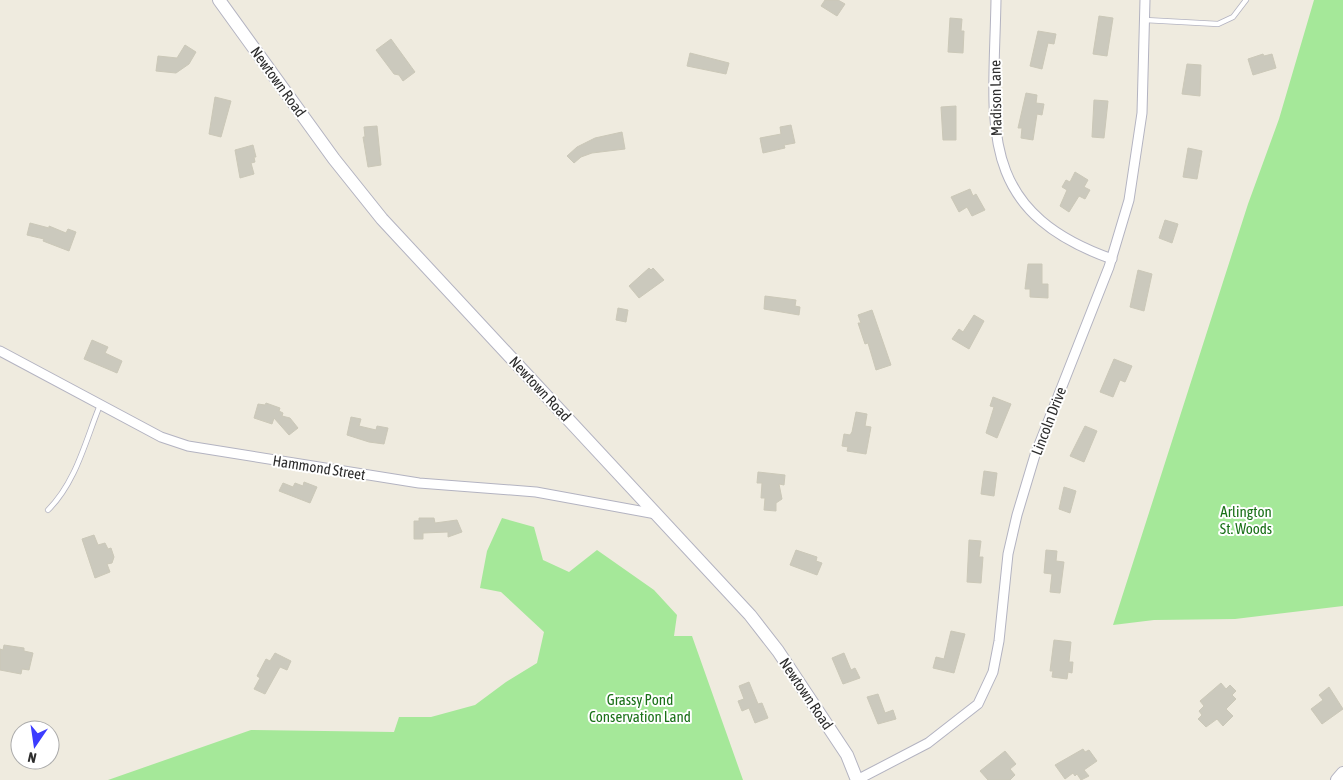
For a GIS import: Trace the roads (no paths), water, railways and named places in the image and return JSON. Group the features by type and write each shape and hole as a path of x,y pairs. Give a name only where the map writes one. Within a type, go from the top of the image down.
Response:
{"street":[{"name":"Newtown Road","path":"219,0 334,159 382,219 725,586 778,651 847,755 857,780"},
{"name":"Madison Lane","path":"996,0 996,141 1004,169 1014,192 1039,220 1059,236 1082,248 1112,258"},
{"name":"Lincoln Drive","path":"857,780 928,744 978,704 994,664 999,641 1008,554 1017,515 1035,455 1112,258 1134,172 1142,113 1145,0"},
{"name":"Hammond Street","path":"0,351 161,437 188,446 419,483 536,492 659,515"},
{"path":"1336,780 1343,773"}],"lane":[{"path":"1145,20 1218,24 1234,16 1246,0"},
{"path":"48,510 61,497 70,482 100,405"}],"park label":[{"name":"Arlington St. Woods","path":"1246,520"},
{"name":"Grassy Pond Conservation Land","path":"640,708"}]}
